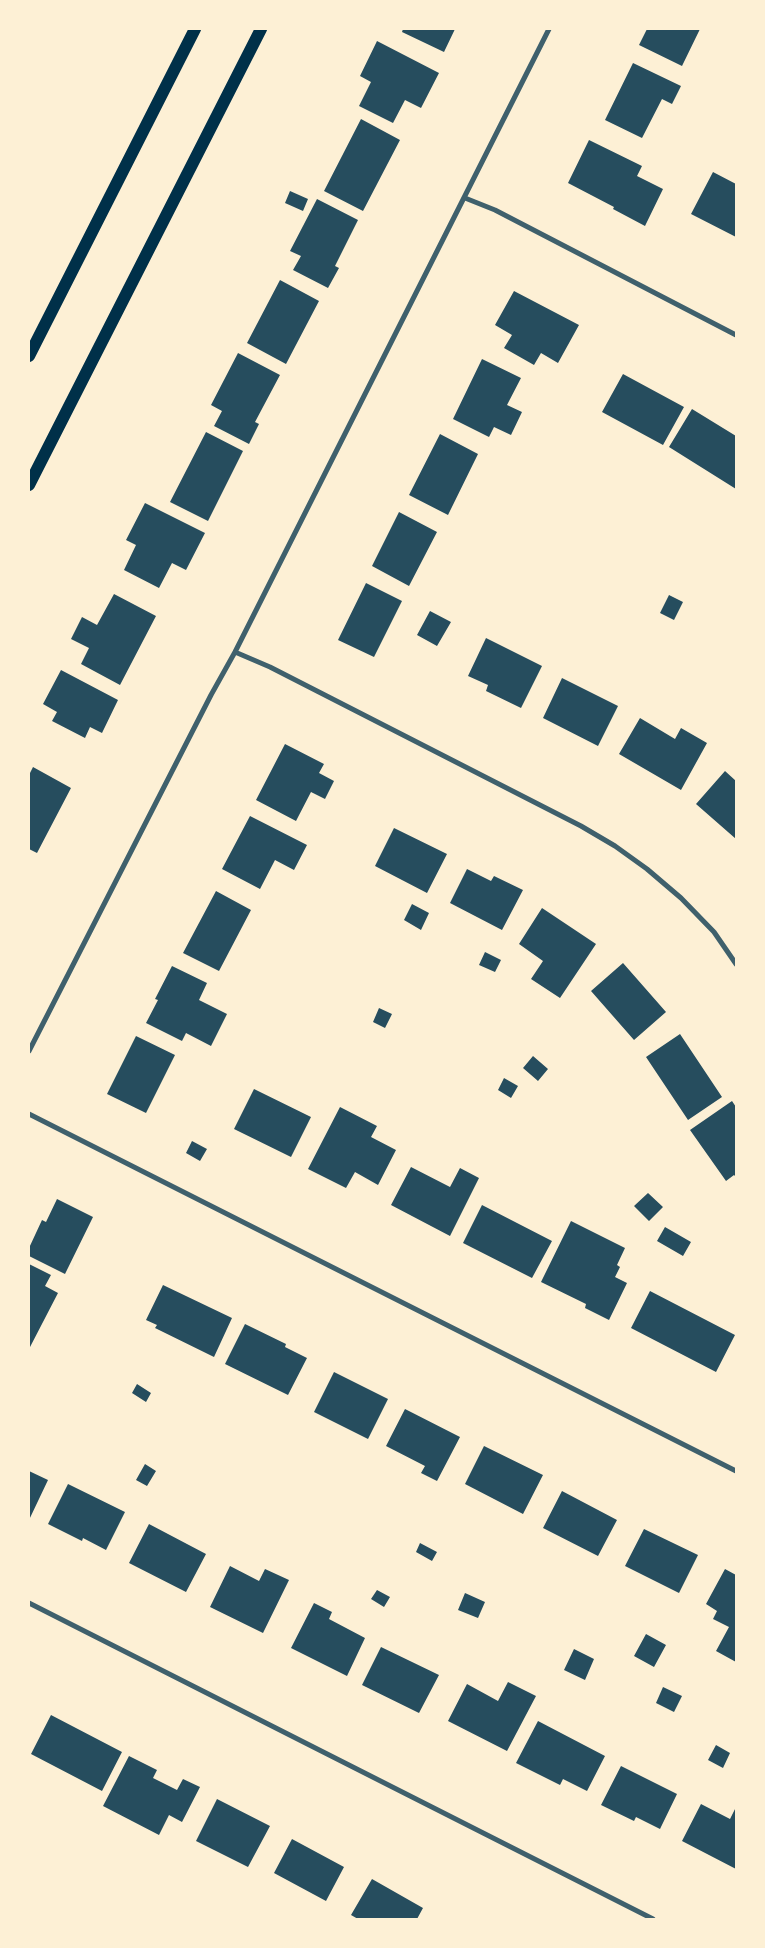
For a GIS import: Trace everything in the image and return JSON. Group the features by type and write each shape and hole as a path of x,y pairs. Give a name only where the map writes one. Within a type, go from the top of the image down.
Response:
{"main road":[{"path":"29,356 196,29"},
{"path":"29,484 261,29"}],"street":[{"path":"29,1052 206,704 235,652 549,29"},
{"path":"464,198 495,210 736,335"},
{"path":"235,652 270,666 572,822 614,846 647,869 681,898 714,932 736,964"},
{"path":"29,1114 736,1471"},
{"path":"29,1603 653,1919"}],"building":[{"path":"403,29 455,29 444,52 402,32"},
{"path":"647,29 700,29 682,66 639,45"},
{"path":"377,41 439,73 421,108 405,100 393,123 359,106 371,82 360,76"},
{"path":"633,63 681,86 672,104 662,99 642,138 605,120"},
{"path":"361,119 400,140 363,211 324,191"},
{"path":"589,140 642,166 637,176 663,189 645,226 568,183"},
{"path":"713,172 736,184 736,237 691,214"},
{"path":"290,191 308,199 303,211 285,203"},
{"path":"317,199 358,220 335,266 339,268 328,288 293,270 301,256 290,251"},
{"path":"280,280 319,301 286,364 247,343"},
{"path":"514,291 579,325 558,363 541,353 534,365 504,348 512,335 495,325"},
{"path":"238,353 280,375 255,422 259,424 249,444 214,426 222,411 211,405"},
{"path":"482,359 521,378 507,405 522,412 511,435 494,427 489,437 453,419"},
{"path":"623,374 684,407 663,445 602,412"},
{"path":"692,409 736,436 736,489 669,447"},
{"path":"206,432 243,451 208,521 170,502"},
{"path":"440,434 478,454 448,515 409,495"},
{"path":"145,503 205,533 186,570 172,563 159,588 124,570 136,545 126,540"},
{"path":"399,512 437,532 409,586 372,566"},
{"path":"366,583 402,601 374,657 338,640"},
{"path":"114,594 156,616 120,685 81,664 89,648 71,639 82,617 97,625"},
{"path":"669,595 683,602 674,620 660,613"},
{"path":"430,611 451,622 437,646 417,635"},
{"path":"486,638 542,666 521,708 486,691 488,685 468,676"},
{"path":"61,670 118,700 102,733 90,727 85,738 52,721 57,712 43,704"},
{"path":"562,678 618,706 598,746 543,718"},
{"path":"640,718 675,739 681,728 707,743 681,790 619,754"},
{"path":"285,744 324,764 319,773 334,781 325,799 311,792 296,821 256,800"},
{"path":"33,767 71,788 37,853 29,849 29,775"},
{"path":"725,771 736,781 736,839 696,804"},
{"path":"250,816 307,845 294,870 275,860 260,889 222,869"},
{"path":"394,828 447,854 427,893 375,866"},
{"path":"467,869 491,881 494,876 523,890 502,930 450,903"},
{"path":"216,891 251,910 219,971 183,953"},
{"path":"412,904 429,913 421,930 404,920"},
{"path":"542,908 596,944 560,998 531,979 543,961 519,944"},
{"path":"485,952 501,960 495,972 479,965"},
{"path":"623,963 666,1012 634,1040 591,991"},
{"path":"172,966 207,983 199,1000 227,1014 211,1046 186,1033 182,1041 146,1023 158,1000 155,999"},
{"path":"379,1008 392,1014 385,1028 373,1022"},
{"path":"680,1034 722,1097 688,1120 646,1057"},
{"path":"136,1036 175,1055 146,1113 107,1094"},
{"path":"533,1056 548,1069 538,1081 523,1068"},
{"path":"504,1078 518,1086 511,1098 498,1090"},
{"path":"254,1089 311,1117 291,1157 234,1129"},
{"path":"732,1101 736,1107 736,1177 734,1175 726,1181 690,1130"},
{"path":"340,1107 377,1126 371,1137 396,1150 378,1185 355,1172 346,1188 308,1169"},
{"path":"192,1141 207,1149 200,1161 186,1153"},
{"path":"411,1167 450,1187 460,1168 479,1178 450,1236 391,1205"},
{"path":"648,1193 663,1207 649,1221 634,1206"},
{"path":"57,1199 93,1217 65,1274 29,1256 29,1248 42,1220 46,1222"},
{"path":"482,1205 552,1241 532,1278 463,1243"},
{"path":"571,1221 625,1248 617,1265 620,1267 615,1277 627,1283 609,1320 585,1308 586,1304 541,1282"},
{"path":"665,1227 691,1242 683,1256 657,1241"},
{"path":"29,1264 51,1275 45,1286 58,1293 29,1349"},
{"path":"163,1285 232,1318 214,1357 155,1328 157,1325 146,1320"},
{"path":"650,1291 735,1335 716,1372 631,1328"},
{"path":"245,1324 286,1344 285,1347 307,1358 288,1395 225,1364"},
{"path":"334,1372 388,1399 368,1439 314,1412"},
{"path":"137,1384 151,1393 146,1402 132,1393"},
{"path":"405,1409 460,1437 437,1481 421,1473 425,1466 386,1446"},
{"path":"484,1446 543,1475 523,1514 465,1484"},
{"path":"145,1464 156,1471 147,1486 136,1480"},
{"path":"29,1471 48,1480 29,1520"},
{"path":"68,1484 125,1512 106,1550 83,1538 82,1541 48,1524"},
{"path":"562,1491 617,1520 598,1556 543,1528"},
{"path":"149,1524 206,1554 186,1592 129,1563"},
{"path":"644,1529 698,1555 679,1593 625,1566"},
{"path":"420,1543 437,1552 432,1561 416,1552"},
{"path":"230,1566 259,1581 265,1569 289,1580 263,1633 210,1607"},
{"path":"725,1569 736,1575 736,1662 716,1651 729,1627 713,1619 717,1611 706,1604"},
{"path":"377,1590 390,1597 384,1607 371,1599"},
{"path":"465,1593 485,1602 478,1618 458,1610"},
{"path":"314,1603 332,1612 329,1619 365,1638 347,1676 291,1648"},
{"path":"646,1634 666,1645 654,1667 634,1656"},
{"path":"381,1647 439,1675 419,1713 362,1685"},
{"path":"574,1649 594,1659 585,1680 564,1670"},
{"path":"508,1682 536,1696 507,1751 448,1721 467,1684 498,1701"},
{"path":"663,1687 682,1696 674,1712 656,1703"},
{"path":"51,1715 122,1752 102,1791 31,1754"},
{"path":"538,1721 605,1756 587,1791 563,1779 560,1785 516,1763"},
{"path":"716,1745 730,1753 723,1768 708,1760"},
{"path":"129,1756 157,1770 153,1778 177,1790 183,1779 200,1787 182,1822 169,1815 159,1835 103,1806"},
{"path":"621,1766 677,1794 660,1829 636,1817 634,1821 601,1805"},
{"path":"217,1799 270,1826 248,1867 196,1841"},
{"path":"701,1804 730,1819 736,1807 736,1869 682,1841"},
{"path":"292,1839 344,1867 326,1901 274,1873"},
{"path":"372,1879 423,1908 417,1919 358,1919 351,1915"}]}
